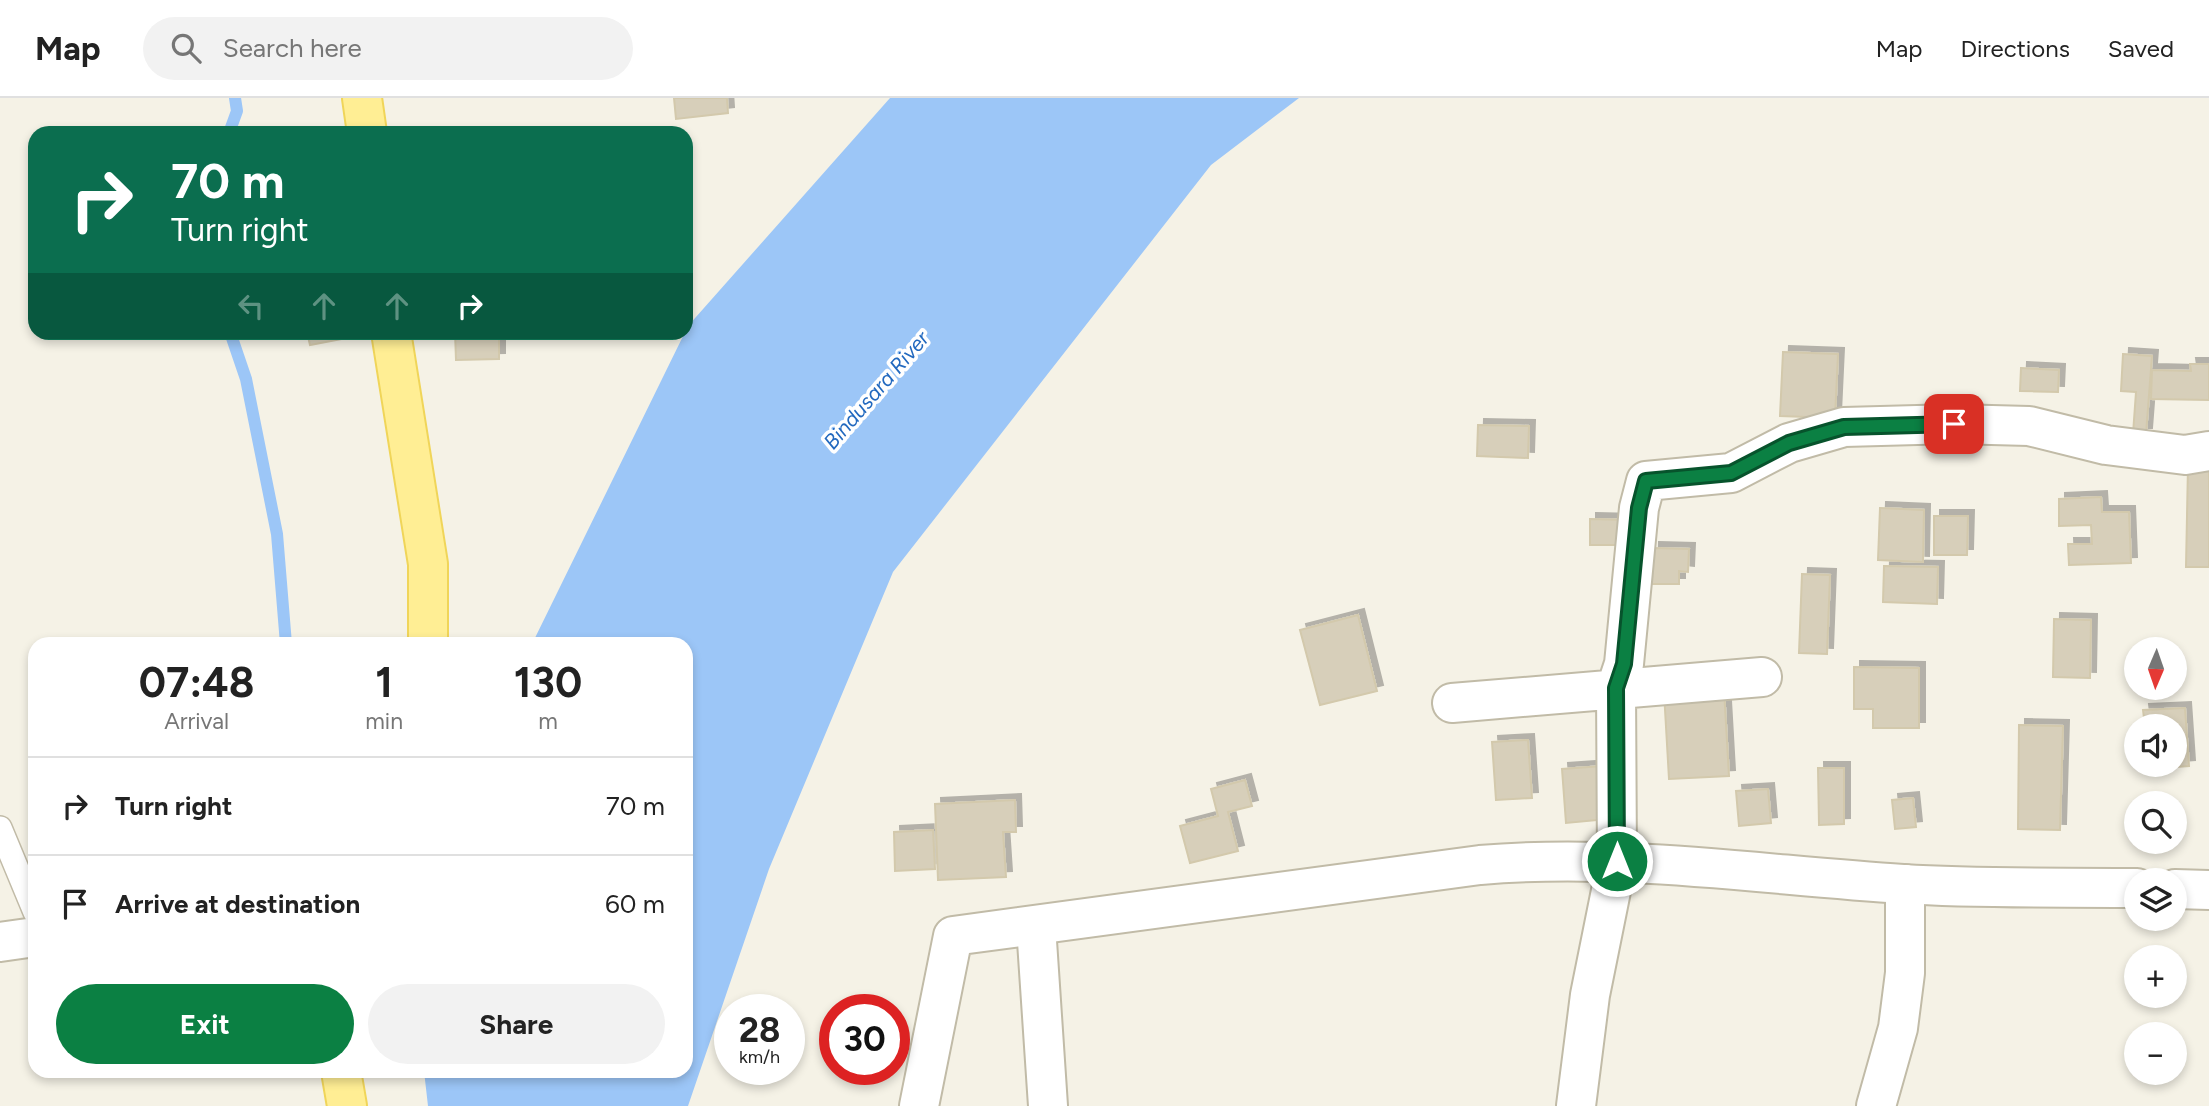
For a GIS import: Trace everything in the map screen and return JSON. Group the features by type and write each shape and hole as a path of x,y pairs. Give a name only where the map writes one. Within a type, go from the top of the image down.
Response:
{"main road":[{"path":"362,98 366,126"},
{"path":"392,340 428,564 428,637"},
{"path":"342,1078 347,1106"}],"street":[{"path":"1576,1106 1590,995 1617,861 1616,688 1624,664 1639,508 1646,481 1731,473 1789,443 1844,427 1954,424 2029,426 2106,445 2185,454 2209,451"},
{"path":"1452,703 1762,677"},
{"path":"919,1106 953,936 1480,865 1546,859 1617,861 1905,884 2124,888"},
{"path":"1876,1106 1898,1028 1905,973 1905,884"},
{"path":"2187,889 2209,890"},
{"path":"1036,926 1048,1106"},
{"path":"0,942 28,938"}],"lane":[{"path":"0,828 28,895"}],"water":[{"name":"Bindusara River","path":"890,98 1299,98 1211,165 893,572 769,869 726,994 714,994 714,1030 688,1106 428,1106 425,1078 693,1078 693,637 535,637 681,340 693,340 693,320"}],"building":[{"path":"674,98 727,98 728,113 676,119"},
{"path":"309,340 336,340 310,345"},
{"path":"455,340 499,340 499,359 456,360"},
{"path":"1783,352 1838,354 1835,418 1780,416"},
{"path":"2123,354 2152,356 2146,434 2133,434 2136,392 2121,391"},
{"path":"2190,364 2209,364 2209,400 2151,399 2152,370 2191,371"},
{"path":"2021,368 2059,370 2058,392 2020,391"},
{"path":"1478,425 1529,426 1528,458 1477,456"},
{"path":"2188,465 2209,465 2209,567 2186,567"},
{"path":"2101,497 2102,512 2129,512 2131,563 2069,565 2068,544 2092,544 2091,525 2059,526 2059,499"},
{"path":"1880,508 1924,510 1923,562 1878,560"},
{"path":"1934,516 1968,516 1967,555 1934,555"},
{"path":"1590,519 1631,520 1631,545 1590,545"},
{"path":"1653,548 1689,549 1688,572 1679,571 1679,584 1652,584"},
{"path":"1884,566 1938,567 1937,604 1883,602"},
{"path":"1802,574 1830,575 1827,654 1799,653"},
{"path":"1358,615 1377,691 1320,705 1300,630"},
{"path":"2054,619 2091,620 2090,678 2053,677"},
{"path":"1854,667 1919,668 1919,728 1873,728 1873,709 1854,709"},
{"path":"1724,689 1729,776 1669,779 1664,692"},
{"path":"2185,708 2185,714 2144,714 2143,710"},
{"path":"2019,725 2063,726 2060,830 2018,829"},
{"path":"1528,740 1532,798 1496,800 1492,742"},
{"path":"1603,766 1607,819 1566,823 1562,769"},
{"path":"1818,768 1844,768 1844,824 1819,825"},
{"path":"1245,780 1252,806 1228,812 1238,851 1190,863 1180,826 1218,816 1211,789"},
{"path":"1768,789 1771,823 1739,826 1736,791"},
{"path":"1913,798 1916,827 1895,829 1892,800"},
{"path":"1015,800 1016,832 1003,832 1006,877 938,880 935,804"},
{"path":"933,830 935,869 895,871 894,832"}],"waterway":[{"path":"232,126 237,111 235,98"},
{"path":"233,340 246,379 277,534 285,637"}],"route":[{"path":"1617,861 1616,688 1624,664 1639,508 1646,481 1731,473 1789,443 1844,427 1954,424"}]}
